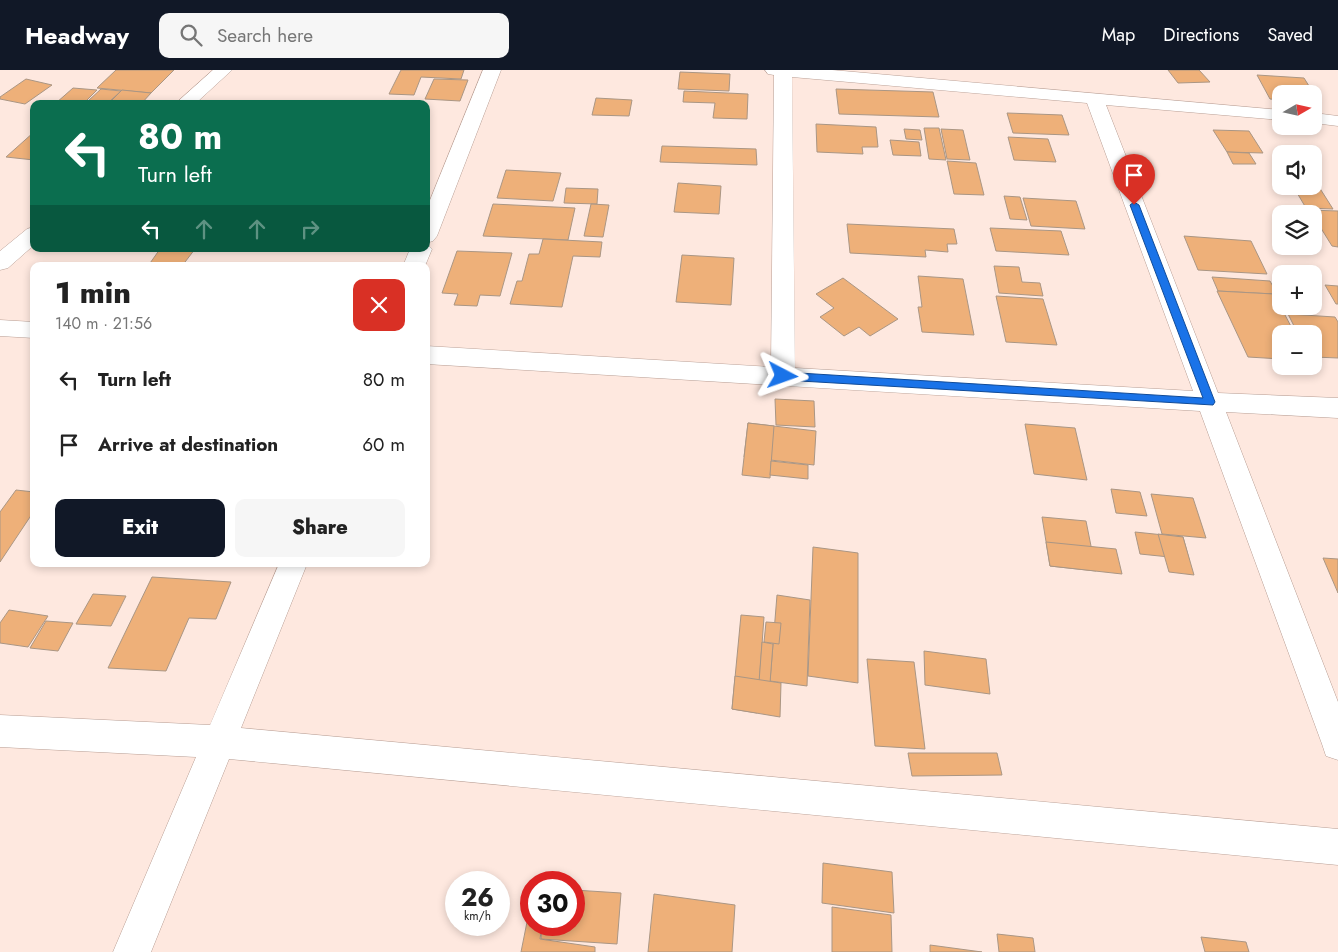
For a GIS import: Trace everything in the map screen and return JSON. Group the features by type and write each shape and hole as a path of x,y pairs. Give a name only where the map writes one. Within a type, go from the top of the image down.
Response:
{"street":[{"path":"189,100 224,70"},
{"path":"430,226 492,70"},
{"path":"783,376 779,70 1272,114"},
{"path":"1094,97 1338,744"},
{"path":"1322,119 1338,120"},
{"path":"0,263 30,237"},
{"path":"0,328 30,330"},
{"path":"430,355 1338,408"},
{"path":"132,952 292,567"},
{"path":"0,731 220,742 1338,848"}],"building":[{"path":"116,70 174,70 151,93 97,88"},
{"path":"401,70 464,70 461,79 421,77 414,95 389,94"},
{"path":"1168,70 1199,70 1210,82 1178,83"},
{"path":"680,72 730,74 729,91 678,89"},
{"path":"1257,75 1304,78 1308,85 1272,85 1272,99 1270,99"},
{"path":"26,79 52,85 25,104 0,99 0,97"},
{"path":"434,79 468,80 460,101 425,99"},
{"path":"73,88 97,90 87,100 59,100"},
{"path":"101,89 121,91 111,100 89,100"},
{"path":"836,89 933,92 939,117 839,114"},
{"path":"122,90 151,93 145,100 112,100"},
{"path":"684,91 748,94 747,119 713,118 715,103 683,102"},
{"path":"596,98 632,100 629,116 592,115"},
{"path":"1007,113 1062,115 1069,135 1013,133"},
{"path":"816,124 876,127 878,147 862,147 863,154 817,152"},
{"path":"924,128 939,128 946,160 929,159"},
{"path":"904,129 920,130 922,140 906,139"},
{"path":"941,129 963,130 970,160 947,159"},
{"path":"1213,130 1249,131 1263,153 1227,152"},
{"path":"30,136 30,160 6,157"},
{"path":"1008,137 1048,139 1056,162 1014,160"},
{"path":"890,140 919,142 921,156 893,155"},
{"path":"662,146 756,149 757,165 660,162"},
{"path":"1227,152 1249,153 1256,164 1233,164"},
{"path":"947,161 976,163 984,195 954,194"},
{"path":"506,170 561,173 553,201 497,198"},
{"path":"678,183 721,186 719,214 674,212"},
{"path":"566,188 598,189 597,204 564,203"},
{"path":"1322,192 1333,209 1322,209 1322,205 1304,205 1298,195 1322,195"},
{"path":"1004,196 1020,197 1027,220 1010,219"},
{"path":"1023,198 1076,201 1085,229 1031,226"},
{"path":"493,204 575,208 568,240 483,236"},
{"path":"591,204 609,205 603,237 584,236"},
{"path":"1322,210 1338,211 1338,247 1332,246 1322,230"},
{"path":"847,224 954,229 957,244 947,244 948,252 925,250 926,257 850,253"},
{"path":"990,228 1061,231 1069,255 996,251"},
{"path":"1184,236 1251,241 1267,274 1198,270"},
{"path":"543,239 602,242 600,257 573,256 562,307 510,304 517,281 522,281 529,254 539,254"},
{"path":"457,251 512,253 500,296 480,295 477,306 454,305 458,294 442,293"},
{"path":"158,252 193,252 185,262 151,262"},
{"path":"682,255 734,258 731,305 676,302"},
{"path":"994,266 1019,267 1022,282 1040,283 1043,296 999,293"},
{"path":"918,276 963,279 974,335 922,332 918,307 922,307"},
{"path":"1212,277 1270,281 1272,285 1272,294 1218,291"},
{"path":"843,278 898,319 870,336 859,327 844,336 820,317 834,308 816,294"},
{"path":"1325,285 1338,286 1338,304 1336,304"},
{"path":"1217,291 1272,294 1272,315 1285,315 1290,325 1272,325 1272,358 1248,357"},
{"path":"996,296 1043,299 1057,345 1006,342"},
{"path":"1288,315 1335,317 1338,322 1338,358 1322,357 1322,325 1294,325"},
{"path":"775,399 814,401 815,427 776,425"},
{"path":"748,423 816,431 814,465 744,457"},
{"path":"748,423 774,426 770,478 742,475"},
{"path":"1025,424 1075,428 1087,480 1034,474"},
{"path":"771,461 808,465 808,479 770,475"},
{"path":"1111,489 1140,492 1147,516 1116,513"},
{"path":"16,490 30,492 30,517 0,562 0,512"},
{"path":"1151,494 1193,498 1206,538 1162,534"},
{"path":"1042,517 1086,521 1096,571 1050,566"},
{"path":"1135,532 1183,537 1189,559 1140,554"},
{"path":"1158,534 1183,537 1194,575 1169,572"},
{"path":"1046,542 1116,549 1122,574 1050,566"},
{"path":"813,547 858,553 858,683 808,676"},
{"path":"1323,558 1338,559 1338,593"},
{"path":"152,577 231,582 216,619 189,618 166,671 108,668"},
{"path":"93,594 126,596 111,626 76,624"},
{"path":"777,595 810,600 807,686 770,681"},
{"path":"9,610 48,616 28,647 0,643 0,623"},
{"path":"741,615 764,617 757,713 732,709"},
{"path":"46,621 73,623 58,651 30,648"},
{"path":"766,622 781,623 779,644 764,642"},
{"path":"762,642 773,644 770,683 759,682"},
{"path":"924,651 986,659 990,694 925,685"},
{"path":"867,659 914,662 925,749 875,746"},
{"path":"735,676 781,683 780,717 732,709"},
{"path":"908,753 997,753 1002,775 912,776"},
{"path":"823,863 892,872 894,913 822,903"},
{"path":"585,891 621,893 617,944 541,939 541,936 585,936"},
{"path":"654,894 735,905 732,952 648,952"},
{"path":"832,907 891,915 892,952 832,952"},
{"path":"997,934 1033,938 1035,952 999,952"},
{"path":"524,936 540,936 540,939 595,947 595,952 521,952"},
{"path":"1201,937 1246,942 1249,952 1205,952"},
{"path":"930,945 982,952 930,952"}],"route":[{"path":"783,376 1210,402 1134,205"}]}
